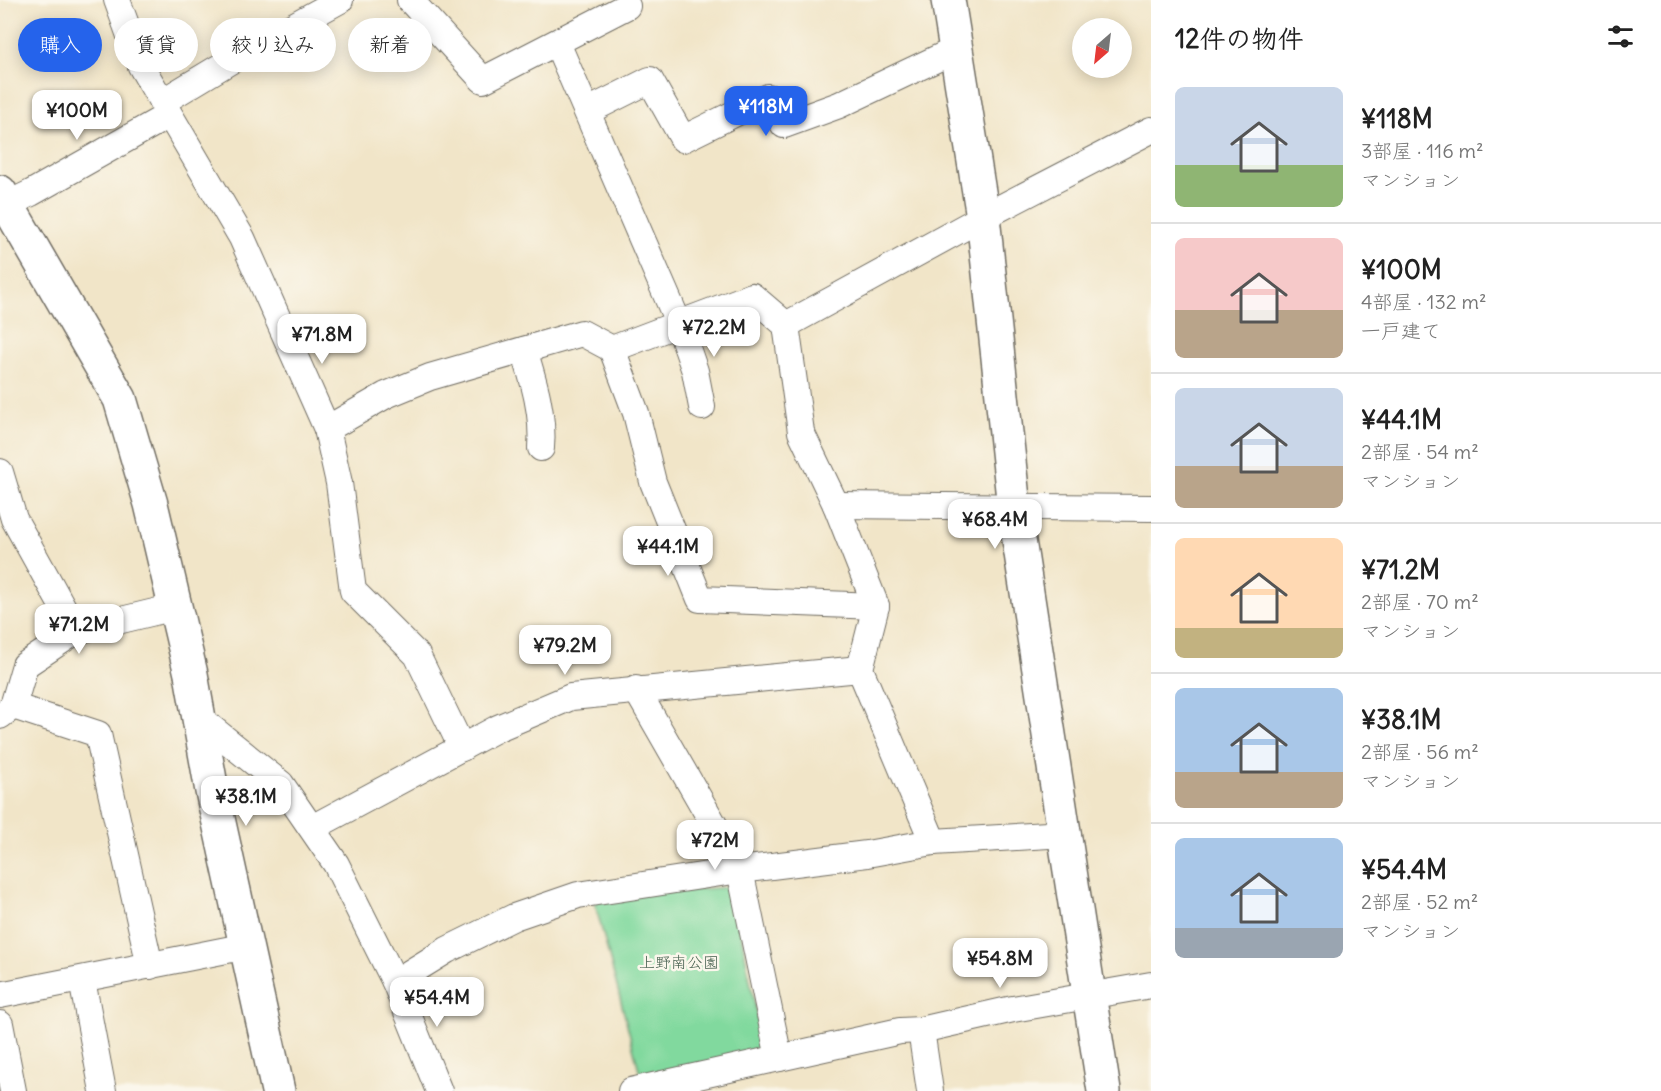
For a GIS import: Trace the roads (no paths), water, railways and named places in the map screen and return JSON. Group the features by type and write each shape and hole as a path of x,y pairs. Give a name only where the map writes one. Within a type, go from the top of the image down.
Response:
{"street":[{"path":"117,0 141,66 242,238 327,429 339,483 353,591 417,656 462,747"},
{"path":"278,1091 152,504 120,399 2,202 165,109 235,58 340,0"},
{"path":"410,0 483,80 627,6"},
{"path":"948,0 983,217 1014,508 1104,1091"},
{"path":"557,42 678,322 695,371 702,407"},
{"path":"588,111 650,80 684,139 768,97 784,124 839,105 955,50"},
{"path":"786,325 983,217 1151,129"},
{"path":"612,349 678,322 752,296 786,325 801,432 836,505 876,606 860,669 933,842"},
{"path":"327,429 386,395 430,377 582,333 612,349 636,413 653,482 700,599 876,606"},
{"path":"524,350 543,430 541,448"},
{"path":"1,483 14,519 76,631"},
{"path":"836,505 1151,508"},
{"path":"150,966 98,734 7,711 25,665 76,631 175,607"},
{"path":"312,828 498,728 571,697 860,669"},
{"path":"636,689 740,870 779,1058"},
{"path":"199,718 282,784 336,864 395,982 439,1091"},
{"path":"395,982 447,950 514,917 578,895 740,870 867,854 933,842 1065,834"},
{"path":"0,995 247,946"},
{"path":"82,980 103,1091"},
{"path":"631,1091 900,1031 921,1030 1089,994 1151,985"},
{"path":"0,1024 13,1091"},
{"path":"921,1030 930,1091"}],"park label":[{"name":"上野南公園","path":"679,962"}]}
